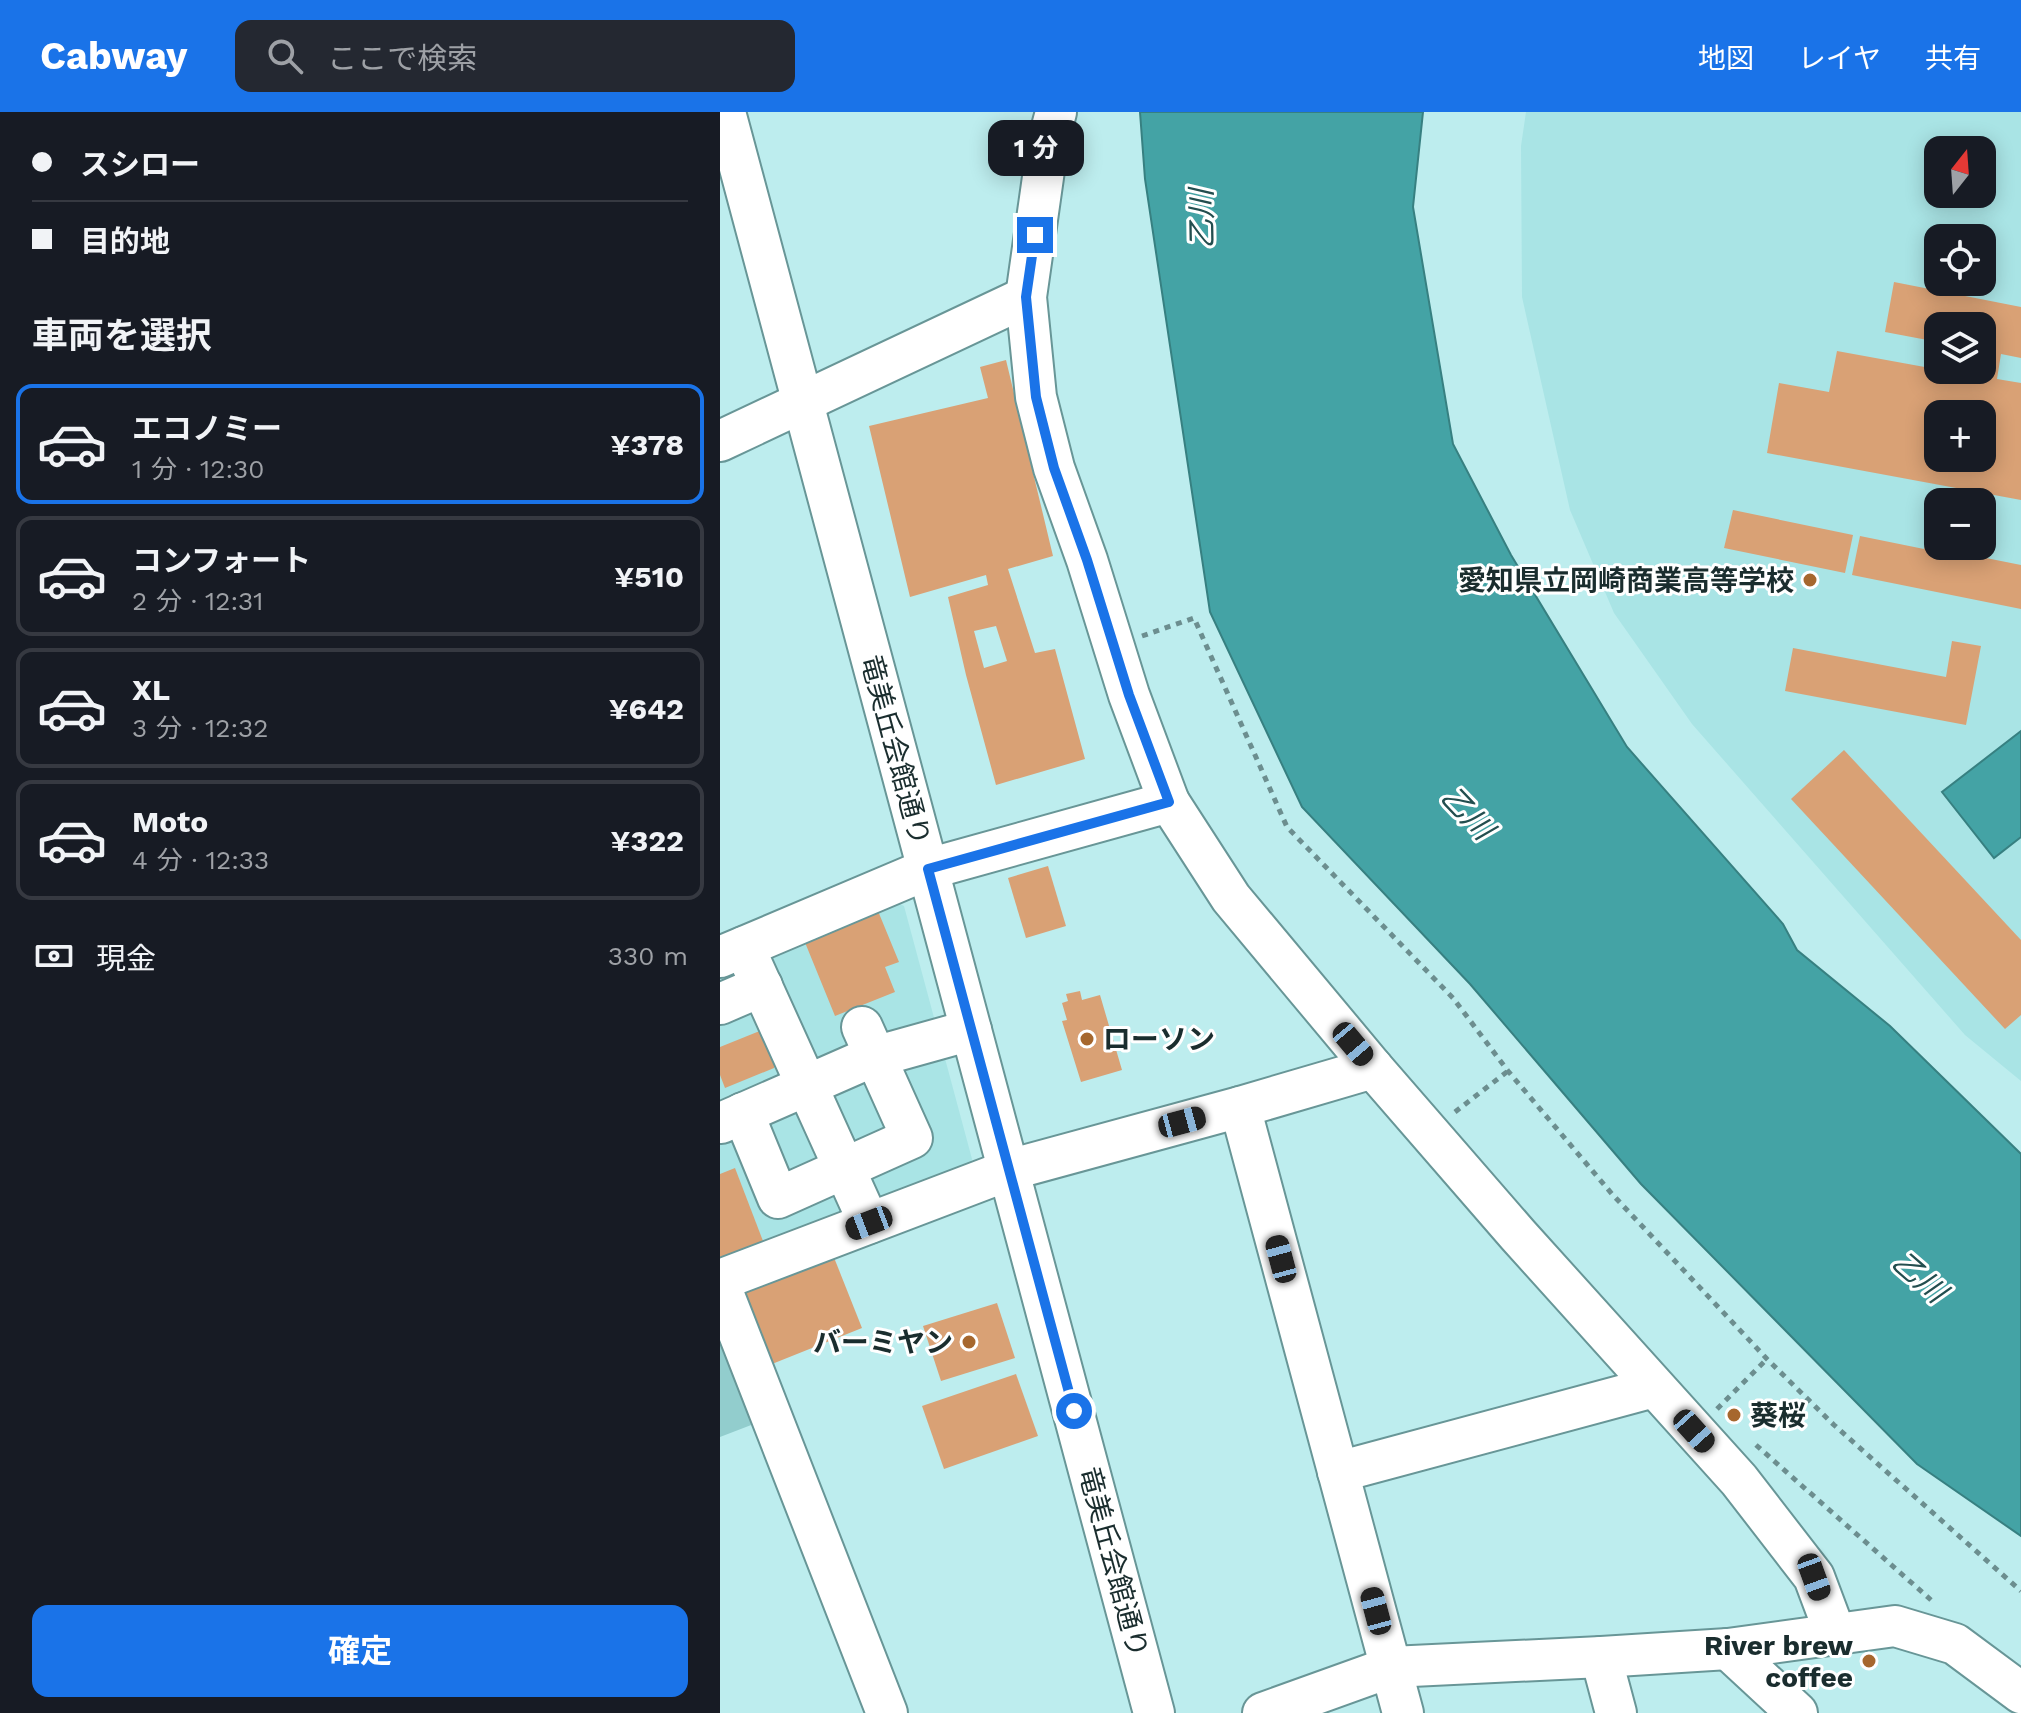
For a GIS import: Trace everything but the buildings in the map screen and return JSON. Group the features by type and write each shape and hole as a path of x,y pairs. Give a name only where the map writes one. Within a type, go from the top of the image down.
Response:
{"street":[{"name":"竜美丘会館通り","path":"725,112 1154,1713"},
{"path":"1056,112 1048,142 1026,297 1036,397 1054,468 1087,560 1129,695 1169,802 1231,898 1373,1068 1739,1480 1814,1577 1835,1633"},
{"path":"720,441 1026,297"},
{"path":"869,1223 762,986 732,952 928,869 1169,802"},
{"path":"720,1004 762,986"},
{"path":"868,1042 912,1138 778,1198 732,1118 807,1085 868,1042 971,1030"},
{"path":"887,1713 720,1283 1009,1170 1373,1068"},
{"path":"1240,1107 1403,1713"},
{"path":"1338,1472 1654,1387"},
{"path":"1263,1713 1391,1667 1728,1649 1895,1626 1955,1644 2021,1693"},
{"path":"1728,1649 1797,1713"},
{"path":"1601,1657 1616,1713"}],"path":[{"path":"1115,646 1194,618 1287,827 1453,998 1508,1071 1612,1194 1767,1359 1834,1425 2021,1591"},
{"path":"1429,1133 1508,1071"},
{"path":"1728,1419 1716,1409 1767,1359"},
{"path":"1750,1440 1934,1602"}],"shaded area":[{"name":"愛知県立岡崎商業高等学校","path":"1526,112 2021,112 2021,1081 1965,1035 1692,724 1614,613 1570,510 1522,297 1521,146"},
{"path":"890,899 904,906 972,1159 969,1171 720,1268 720,970"},
{"path":"720,1321 759,1422 720,1437"}],"water":[{"name":"乙川","path":"1140,112 1423,112 1413,207 1453,444 1511,555 1627,747 1783,924 1797,950 1890,1026 2021,1154 2021,1536 1917,1464 1641,1184 1470,984 1302,807 1210,612 1145,179"},
{"path":"2021,731 2021,837 1994,858 1942,792"}],"place":[{"name":"愛知県立岡崎商業高等学校","path":"1810,580"},
{"name":"ローソン","path":"1087,1039"},
{"name":"バーミヤン","path":"969,1342"},
{"name":"葵桜","path":"1734,1415"},
{"name":"River brew coffee","path":"1869,1661"}],"route":[{"path":"1035,235 1026,297 1036,397 1054,468 1087,560 1129,695 1169,802 928,869 1074,1411"}]}
